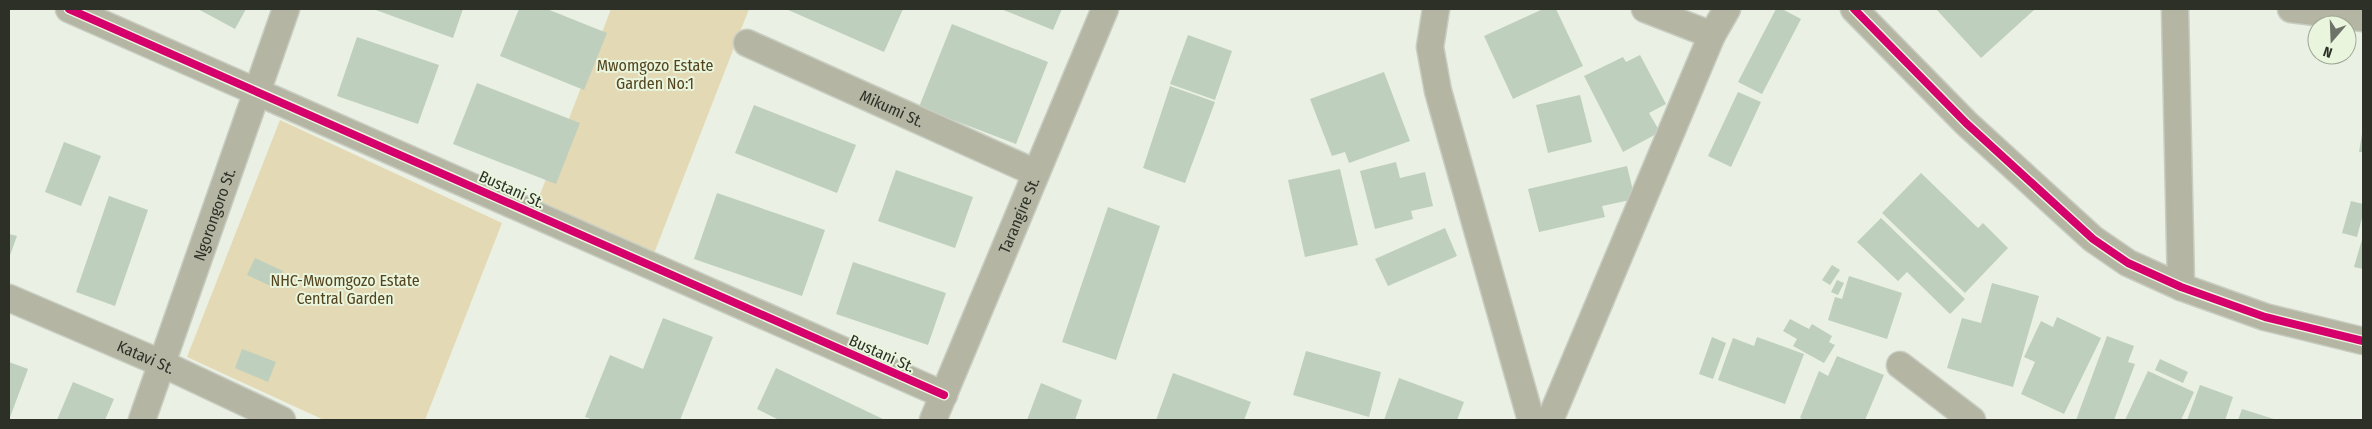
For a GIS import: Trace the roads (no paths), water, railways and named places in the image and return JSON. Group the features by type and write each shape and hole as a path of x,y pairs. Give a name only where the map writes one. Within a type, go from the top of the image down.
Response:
{"street":[{"name":"Bustani St.","path":"69,9 944,395"},
{"name":"Ngorongoro St.","path":"142,420 286,9"},
{"name":"Tarangire St.","path":"933,420 1105,9"},
{"path":"1436,9 1430,47 1438,91 1531,420"},
{"path":"1645,9 1712,35"},
{"path":"1550,420 1712,35 1727,9"},
{"path":"1854,9 1966,123 2094,239 2128,263 2181,287 2265,317 2363,341"},
{"path":"2175,9 2181,287"},
{"path":"2291,9 2363,18"},
{"name":"Mikumi St.","path":"747,43 1036,173"},
{"name":"Katavi St.","path":"9,298 163,364 282,420"},
{"path":"1900,365 1972,420"}],"park label":[{"name":"Mwomgozo Estate Garden No:1","path":"655,74"},
{"name":"NHC-Mwomgozo Estate Central Garden","path":"345,289"}]}
